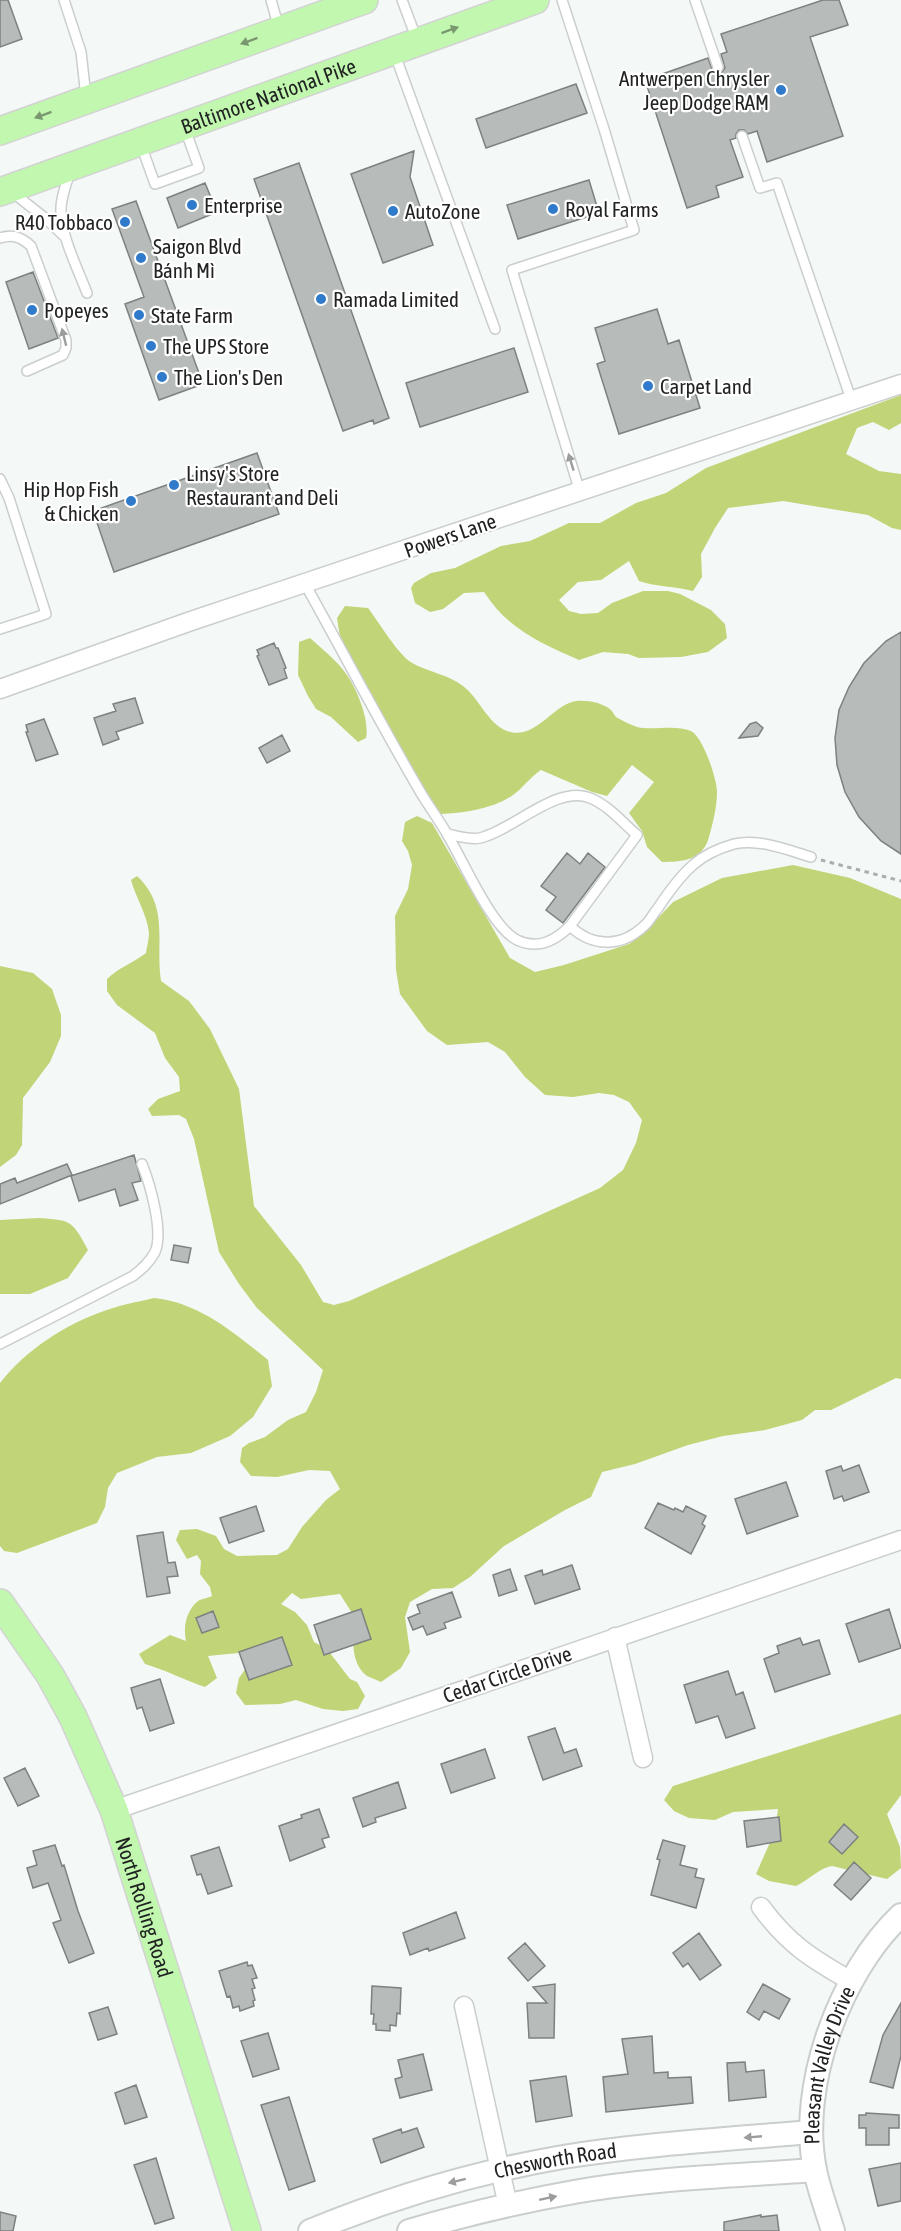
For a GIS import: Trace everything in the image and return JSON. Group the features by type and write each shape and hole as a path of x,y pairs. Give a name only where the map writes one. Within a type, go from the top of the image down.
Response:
{"main road":[{"path":"0,131 279,30 324,10 364,0"},
{"name":"Baltimore National Pike","path":"4,191 536,0"},
{"name":"North Rolling Road","path":"0,1603 56,1685 93,1760 114,1810 247,2231"}],"street":[{"name":"Powers Lane","path":"0,689 191,621 901,384"},
{"name":"Cedar Circle Drive","path":"114,1810 901,1540"},
{"path":"615,1637 643,1758"},
{"path":"761,1907 776,1928 811,1959 851,1981"},
{"name":"Pleasant Valley Drive","path":"833,2231 815,2170 811,2132 815,2086 821,2053 833,2019 851,1981 873,1948 901,1915"},
{"path":"464,2006 508,2206"},
{"name":"Chesworth Road","path":"310,2231 364,2209 426,2188 500,2170 584,2154 811,2132"},
{"name":"Chesworth Road","path":"409,2231 575,2192 644,2183 815,2170"}],"lane":[{"path":"64,0 81,52 86,100"},
{"path":"271,0 279,30"},
{"path":"402,0 406,46 495,329"},
{"path":"562,0 634,230 512,270 580,492"},
{"path":"695,0 718,67"},
{"path":"140,142 155,184 199,168 184,127"},
{"path":"742,136 760,188 777,183 852,402"},
{"path":"72,167 63,194 61,214 67,239 87,293"},
{"path":"4,191 45,218 67,239"},
{"path":"0,238 16,236 31,246 66,340 63,355 27,371"},
{"path":"0,479 9,498 46,614 0,629"},
{"path":"305,584 418,789 448,834 489,909 507,933 517,940 541,944 556,939 570,926 637,835 600,803 582,795 555,800 493,834 477,839 448,834"},
{"path":"570,926 581,937 599,943 616,941 632,935 645,926 693,864 712,852 737,843 763,844 811,857"},
{"path":"0,1344 132,1276 147,1265 156,1249 157,1232 149,1183 142,1164"}],"path":[{"path":"811,857 901,881"}],"green space":[{"path":"901,395 901,423 889,430 873,422 857,428 846,454 879,471 901,474 901,530 892,528 868,515 783,501 728,508 701,554 702,577 693,591 639,581 629,561 601,580 578,582 559,600 569,611 581,614 598,613 612,603 643,591 668,591 680,594 711,610 725,624 727,638 708,652 681,657 639,658 628,654 603,652 579,660 526,634 503,616 484,592 464,593 443,609 430,612 415,603 411,588 414,583 431,573 455,568 501,546 530,541 569,523 600,523 636,503 666,493 706,468"},
{"path":"345,606 368,608 408,660 463,686 494,723 507,731 525,732 564,705 581,701 603,705 616,717 637,727 678,728 691,731 700,741 712,769 716,786 716,809 706,845 702,851 685,860 662,862 647,847 642,831 629,813 654,782 632,765 607,796 541,770 513,795 497,804 468,811 440,814 430,801 340,637 337,618"},
{"path":"310,638 336,662 353,685 364,713 366,738 358,742 331,717 316,709 308,696 298,675 299,642"},
{"path":"417,816 432,823 510,958 535,972 629,944 644,933 673,902 722,878 793,865 850,878 901,899 901,1379 896,1378 831,1410 815,1410 802,1420 765,1430 723,1436 688,1445 635,1464 602,1472 591,1497 504,1546 470,1577 453,1588 432,1589 410,1602 405,1617 410,1652 401,1668 381,1682 367,1676 358,1665 353,1643 357,1621 340,1594 301,1599 292,1593 281,1604 295,1612 307,1625 314,1642 327,1649 350,1679 357,1682 365,1696 358,1709 343,1711 323,1709 296,1700 280,1704 245,1705 236,1693 239,1678 258,1651 208,1656 217,1678 205,1687 145,1664 139,1654 170,1635 186,1641 185,1625 188,1614 198,1601 212,1596 210,1587 200,1574 201,1561 197,1555 187,1559 176,1540 180,1530 197,1529 216,1536 224,1549 237,1556 277,1555 288,1549 302,1527 326,1500 340,1489 330,1471 309,1470 277,1477 251,1476 240,1462 242,1448 265,1437 288,1420 306,1412 323,1370 257,1308 219,1252 194,1139 186,1119 179,1115 152,1116 148,1109 158,1099 180,1091 179,1077 165,1058 155,1033 117,1005 107,991 107,979 146,953 148,926 131,880 137,876 147,888 158,913 161,981 189,1001 210,1029 239,1089 254,1206 301,1265 323,1302 334,1305 349,1301 600,1188 623,1170 636,1143 642,1120 629,1102 614,1095 599,1093 573,1097 545,1095 525,1077 505,1052 488,1042 447,1045 427,1031 400,994 396,970 395,916 408,889 412,865 402,841 405,822"},
{"path":"0,966 33,973 52,989 61,1015 61,1036 50,1062 23,1098 22,1145 16,1155 0,1167"},
{"path":"38,1218 64,1221 74,1227 88,1250 68,1278 30,1294 0,1294 0,1220"},
{"path":"154,1298 171,1301 201,1312 242,1339 268,1360 272,1386 253,1417 230,1436 191,1453 157,1457 117,1473 108,1488 105,1507 97,1523 17,1553 4,1551 0,1546 0,1383 34,1349 60,1331 104,1311"},
{"path":"901,1714 901,1795 887,1814 900,1847 901,1868 887,1879 832,1866 796,1886 769,1881 756,1874 775,1831 778,1809 733,1812 715,1820 689,1818 674,1811 664,1800 673,1786"}],"building":[{"path":"0,0 8,0 22,39 0,47"},
{"path":"823,0 839,0 848,25 810,37 843,136 767,162 757,131 748,134 744,130 739,130 736,138 730,140 743,177 716,186 719,197 687,208 645,80 708,58 713,72 721,73 725,68 721,54 727,52 721,34"},
{"path":"576,84 587,113 486,148 476,119"},
{"name":"AutoZone","path":"414,151 410,177 433,245 383,263 351,174"},
{"name":"Ramada Limited","path":"299,163 389,418 374,424 373,420 343,431 254,179"},
{"name":"Royal Farms","path":"589,180 599,213 518,239 507,205"},
{"name":"Enterprise","path":"205,183 217,212 178,228 167,198"},
{"path":"136,201 203,384 159,400 125,304 144,297 112,209"},
{"name":"Popeyes","path":"33,272 58,338 29,349 6,282"},
{"name":"Carpet Land","path":"657,309 668,344 679,340 700,408 619,434 597,364 605,361 595,328"},
{"path":"514,348 528,392 420,427 406,383"},
{"path":"257,453 279,514 114,572 93,511"},
{"path":"901,632 901,854 881,841 859,817 845,792 837,765 835,738 839,710 849,687 864,663 886,641"},
{"path":"274,643 286,668 284,669 287,678 269,685 257,656 259,655 257,650"},
{"path":"135,698 143,723 116,732 119,739 103,745 94,718 116,711 113,704"},
{"path":"44,719 58,754 36,761 26,732 28,732 26,725"},
{"path":"756,722 763,728 758,736 739,738 750,724"},
{"path":"282,735 290,751 267,763 259,748"},
{"path":"567,853 580,864 588,853 605,867 563,923 546,910 556,897 541,886"},
{"path":"134,1155 141,1181 132,1183 138,1200 120,1206 115,1189 79,1201 71,1176"},
{"path":"67,1164 72,1175 0,1204 0,1184 15,1178 17,1183"},
{"path":"174,1245 191,1248 188,1263 171,1260"},
{"path":"859,1465 869,1492 844,1501 842,1496 834,1499 826,1471 841,1466 843,1471"},
{"path":"786,1482 798,1516 747,1534 735,1499"},
{"path":"658,1503 683,1512 686,1506 706,1516 702,1524 705,1526 691,1554 645,1528"},
{"path":"256,1506 264,1531 229,1543 220,1518"},
{"path":"163,1532 168,1563 175,1562 178,1576 167,1577 170,1593 147,1597 137,1536"},
{"path":"572,1565 580,1589 535,1604 525,1576 542,1570 543,1575"},
{"path":"510,1569 517,1590 499,1596 493,1575"},
{"path":"452,1592 461,1617 444,1623 446,1628 427,1635 423,1626 413,1630 408,1618 420,1613 417,1605"},
{"path":"361,1609 371,1639 324,1655 314,1625"},
{"path":"889,1609 901,1648 859,1662 846,1624"},
{"path":"213,1611 219,1627 202,1633 196,1618"},
{"path":"282,1637 292,1665 249,1680 239,1652"},
{"path":"800,1638 803,1645 819,1640 830,1674 775,1692 764,1659 779,1653 777,1646"},
{"path":"728,1671 736,1695 743,1692 755,1728 726,1738 718,1716 696,1723 684,1685"},
{"path":"160,1679 174,1723 150,1731 142,1707 137,1709 131,1688"},
{"path":"555,1728 564,1753 576,1749 582,1766 543,1780 528,1737"},
{"path":"485,1749 495,1778 451,1793 441,1764"},
{"path":"25,1768 39,1796 18,1806 4,1778"},
{"path":"398,1782 406,1808 375,1818 376,1822 363,1827 353,1798"},
{"path":"319,1809 329,1837 322,1839 325,1847 290,1861 279,1826"},
{"path":"779,1817 781,1841 747,1847 744,1821"},
{"path":"844,1824 858,1837 842,1854 829,1842"},
{"path":"663,1840 685,1846 680,1865 697,1869 695,1877 704,1879 696,1908 651,1895 660,1860 657,1859"},
{"path":"55,1845 94,1953 69,1963 53,1923 61,1920 48,1883 33,1888 27,1868 37,1865 33,1851"},
{"path":"219,1847 232,1886 208,1894 201,1874 197,1875 191,1856"},
{"path":"854,1862 871,1878 851,1900 834,1885"},
{"path":"456,1912 465,1938 410,1955 403,1933"},
{"path":"699,1933 721,1965 700,1980 688,1963 683,1967 673,1953"},
{"path":"525,1943 545,1966 528,1981 508,1958"},
{"path":"247,1962 248,1966 252,1965 257,1978 252,1979 255,2000 253,2001 254,2006 240,2011 239,2006 233,2008 230,1996 227,1997 219,1971"},
{"path":"555,1984 554,2038 529,2038 527,2003 547,2003 533,1987"},
{"path":"763,1984 790,1999 779,2019 764,2011 759,2020 747,2012"},
{"path":"372,1986 401,1988 400,2014 397,2013 396,2026 390,2025 390,2031 376,2030 376,2024 373,2024"},
{"path":"901,2003 901,2056 893,2088 870,2082 883,2035"},
{"path":"108,2007 117,2034 98,2040 89,2013"},
{"path":"268,2033 279,2069 253,2077 241,2041"},
{"path":"652,2036 654,2073 668,2072 668,2078 691,2077 693,2103 606,2112 603,2077 628,2074 622,2039"},
{"path":"423,2054 432,2090 400,2098 395,2079 402,2077 398,2060"},
{"path":"745,2062 746,2072 764,2070 766,2097 729,2101 727,2063"},
{"path":"566,2076 572,2116 536,2122 530,2081"},
{"path":"136,2085 147,2117 125,2124 115,2093"},
{"path":"289,2097 315,2181 289,2190 261,2105"},
{"path":"866,2113 899,2115 899,2128 889,2128 889,2145 866,2145 866,2128 859,2128 859,2115 866,2115"},
{"path":"417,2128 424,2147 381,2163 373,2139 401,2129 402,2133"},
{"path":"156,2158 174,2218 155,2224 134,2165"},
{"path":"901,2163 901,2201 878,2206 869,2169"},
{"path":"0,2212 16,2216 13,2231 0,2231"},
{"path":"761,2215 761,2217 777,2215 779,2231 724,2231 724,2222"}],"place":[{"name":"Antwerpen Chrysler Jeep Dodge RAM","path":"781,90"},
{"name":"Enterprise","path":"192,205"},
{"name":"Royal Farms","path":"553,209"},
{"name":"AutoZone","path":"393,211"},
{"name":"R40 Tobbaco","path":"125,222"},
{"name":"Saigon Blvd Bánh Mì","path":"141,258"},
{"name":"Ramada Limited","path":"321,299"},
{"name":"Popeyes","path":"32,310"},
{"name":"State Farm","path":"139,315"},
{"name":"The UPS Store","path":"151,346"},
{"name":"The Lion's Den","path":"162,377"},
{"name":"Carpet Land","path":"648,386"},
{"name":"Linsy's Store Restaurant and Deli","path":"174,485"},
{"name":"Hip Hop Fish & Chicken","path":"131,501"}]}
